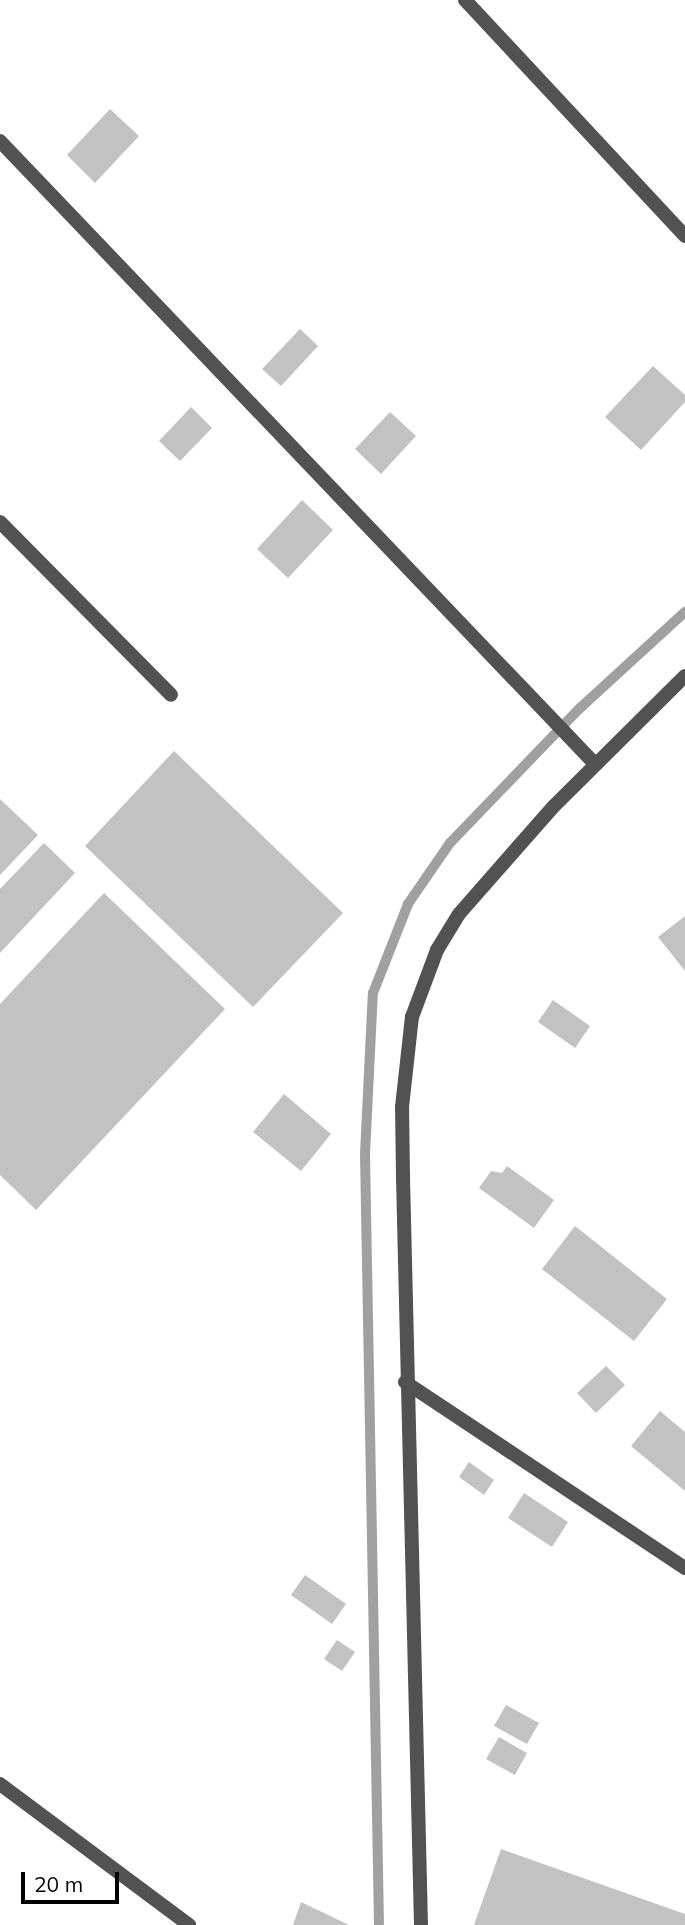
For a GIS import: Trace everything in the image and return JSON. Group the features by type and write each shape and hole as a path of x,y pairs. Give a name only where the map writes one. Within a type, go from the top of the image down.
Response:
{"street":[{"path":"465,0 685,236"},
{"path":"0,141 595,764"},
{"path":"0,522 171,695"},
{"path":"421,1925 405,1382 402,1107 419,990 459,914 595,764 685,676"},
{"path":"405,1382 685,1569"},
{"path":"0,1784 189,1925"}],"building":[{"path":"110,109 139,136 95,183 67,155"},
{"path":"300,329 318,346 281,386 262,369"},
{"path":"653,366 685,395 685,402 641,450 605,417"},
{"path":"191,407 212,428 180,461 159,441"},
{"path":"390,412 416,436 381,474 355,449"},
{"path":"302,500 333,530 288,578 257,549"},
{"path":"174,751 343,913 253,1007 85,846"},
{"path":"0,799 38,835 0,875"},
{"path":"44,843 75,873 0,953 0,889"},
{"path":"104,893 225,1009 36,1210 0,1175 0,1004"},
{"path":"685,916 685,971 658,937"},
{"path":"553,1000 590,1026 575,1048 538,1022"},
{"path":"284,1094 331,1134 301,1171 253,1132"},
{"path":"507,1166 554,1200 534,1228 479,1188 491,1171 502,1173"},
{"path":"575,1226 667,1299 634,1341 542,1269"},
{"path":"606,1366 625,1385 596,1413 577,1393"},
{"path":"660,1411 685,1432 685,1491 631,1446"},
{"path":"469,1462 494,1480 484,1495 459,1477"},
{"path":"524,1493 568,1522 552,1547 508,1518"},
{"path":"305,1575 346,1604 332,1624 291,1595"},
{"path":"337,1640 355,1652 342,1671 324,1659"},
{"path":"506,1705 539,1723 527,1744 494,1726"},
{"path":"499,1737 527,1753 515,1775 486,1759"},
{"path":"501,1849 685,1914 685,1925 474,1925"},
{"path":"301,1902 349,1925 293,1925"}],"waterway":[{"path":"379,1925 365,1154 373,993 408,904 450,843 579,709 685,612"}]}
